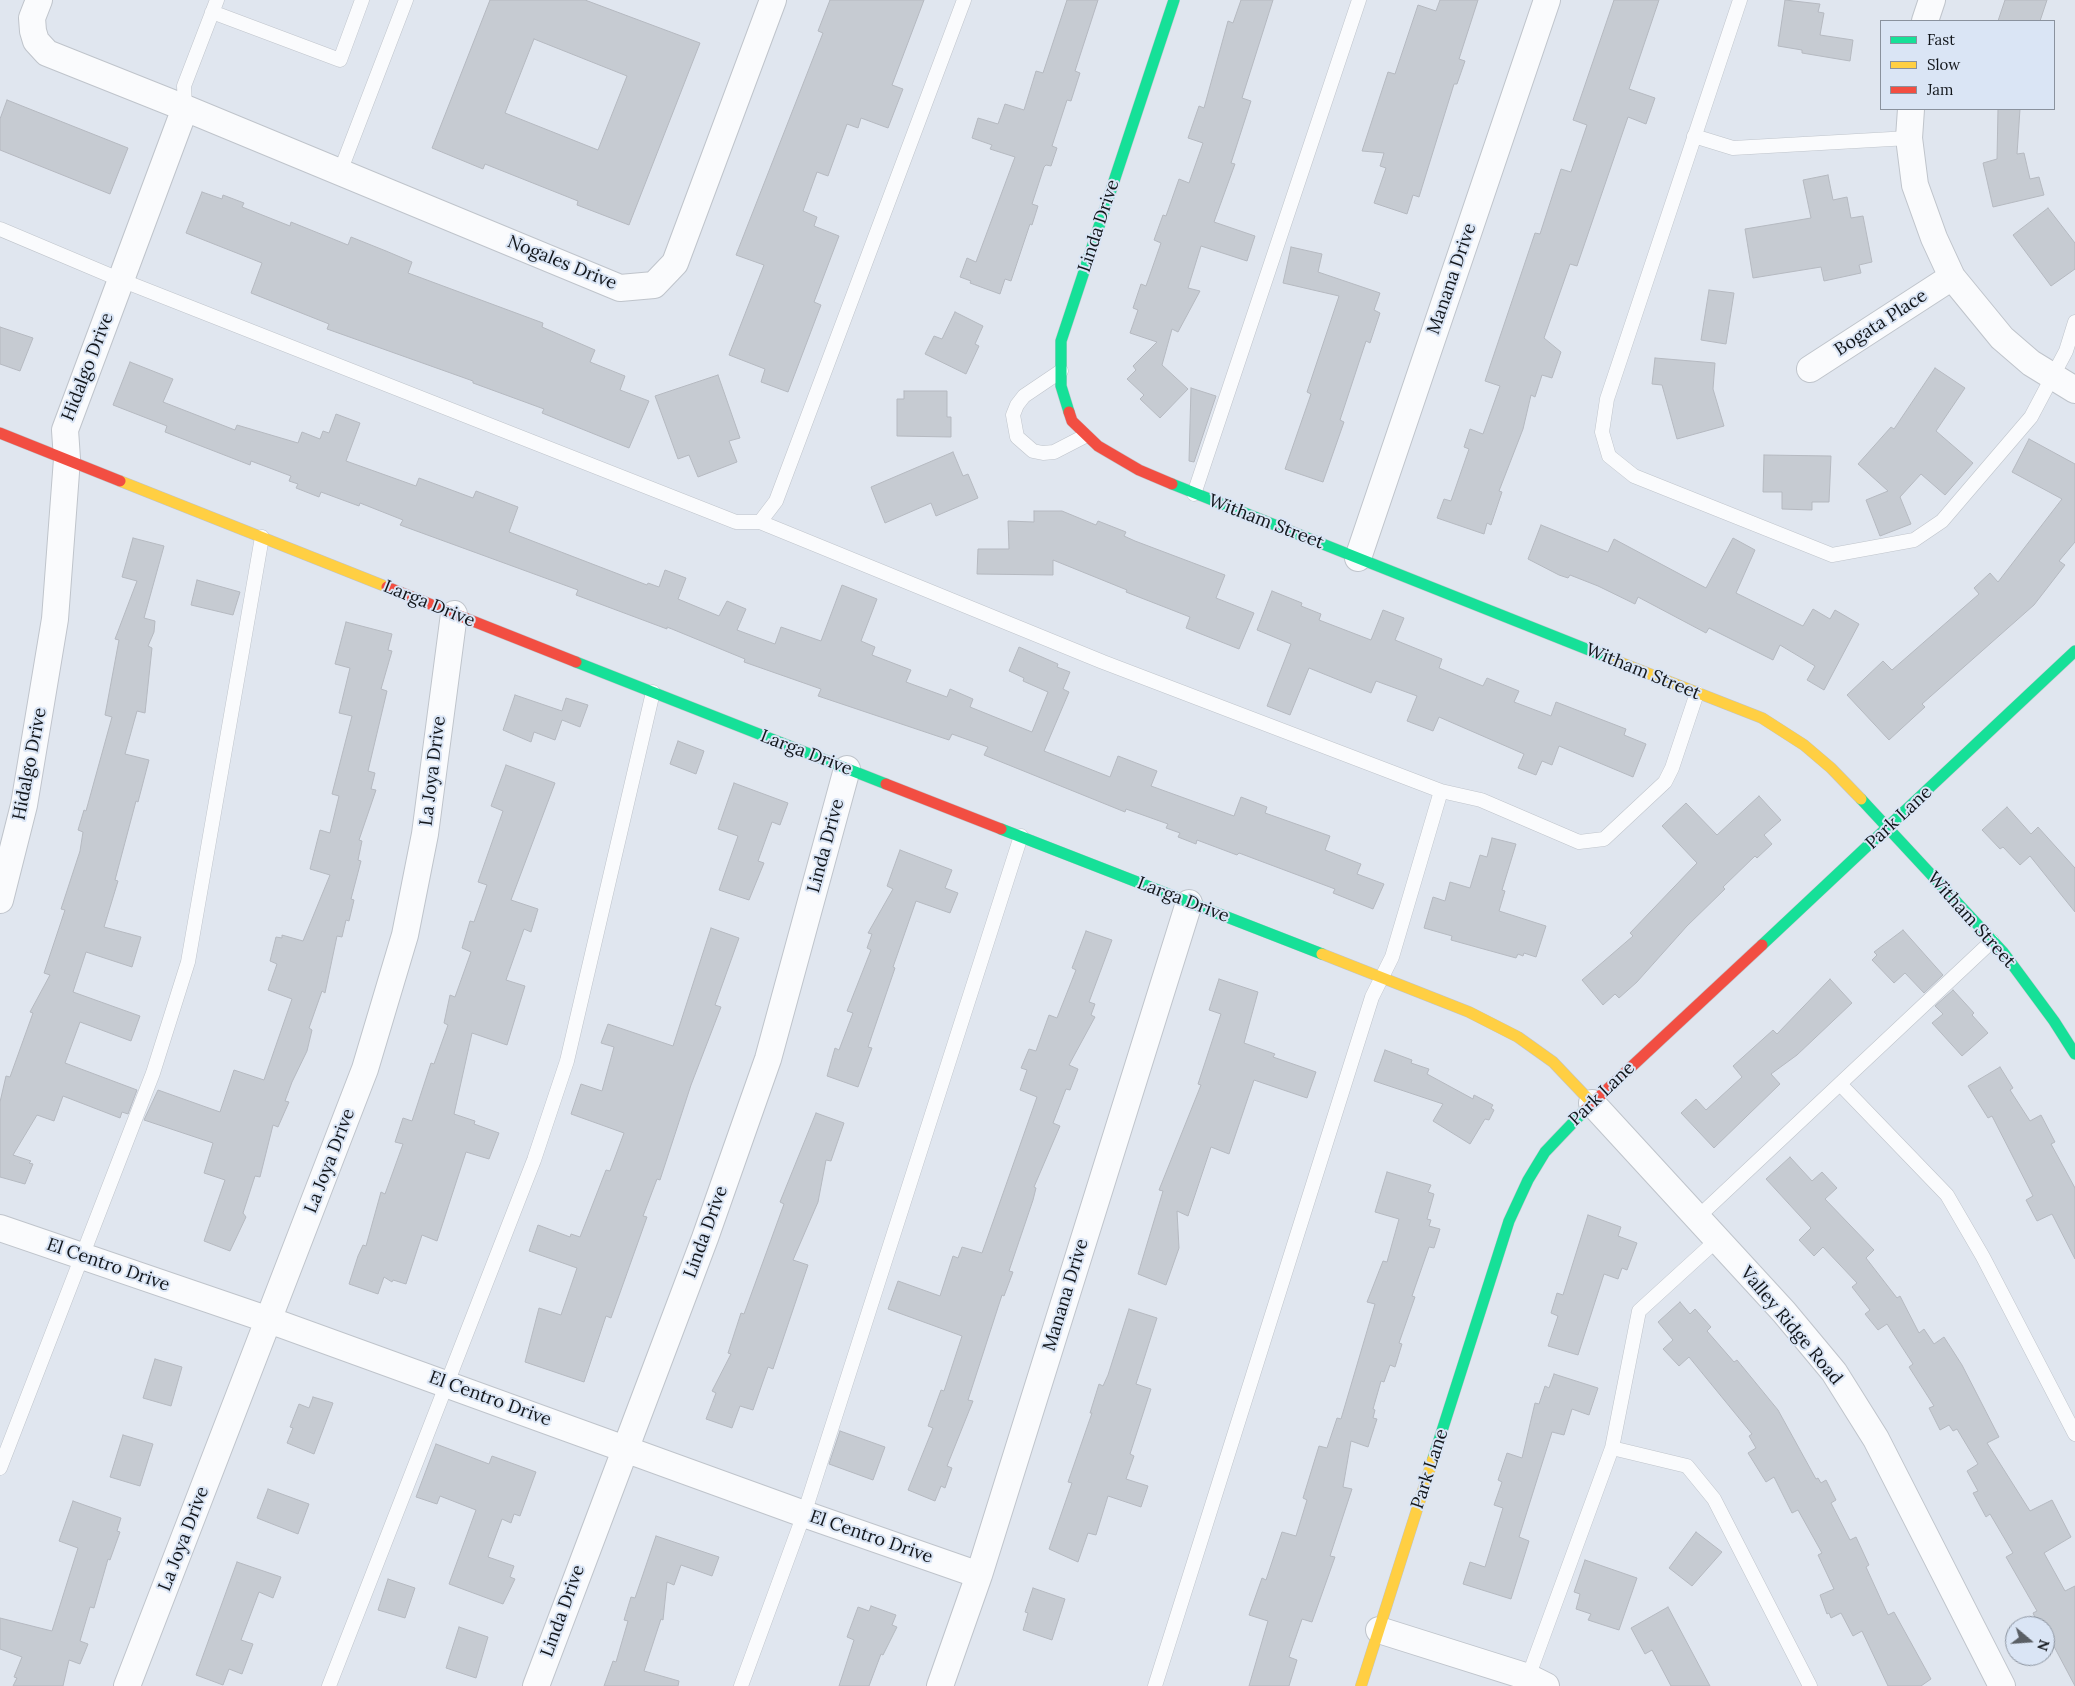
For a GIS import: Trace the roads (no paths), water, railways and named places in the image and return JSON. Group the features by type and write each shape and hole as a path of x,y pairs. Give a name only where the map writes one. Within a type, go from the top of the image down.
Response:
{"street":[{"name":"Nogales Drive","path":"185,108 620,288 654,285 675,263 773,0"},
{"name":"Linda Drive","path":"1098,446 1085,436 1072,421 1061,386 1061,341 1174,0"},
{"name":"Manana Drive","path":"1358,558 1547,0"},
{"path":"1925,20 1932,0"},
{"path":"35,1 32,18 33,31 36,41 47,53 185,108"},
{"name":"Hidalgo Drive","path":"0,900 24,805 55,619 68,459 65,430 185,108"},
{"path":"1911,110 1909,138 1915,185 1934,238 1952,277 2002,338 2031,363 2075,390"},
{"name":"Bogata Place","path":"1810,370 1952,277"},
{"name":"Larga Drive","path":"0,433 847,769 1469,1012 1518,1037 1553,1062 1592,1103"},
{"name":"Witham Street","path":"1098,446 1139,470 1194,494 1762,718 1804,745 1831,768 1889,828 1992,941 2031,990 2075,1054"},
{"name":"La Joya Drive","path":"127,1686 365,1069 405,935 425,834 454,614"},
{"name":"Park Lane","path":"1361,1686 1509,1221 1528,1180 1545,1152 1592,1103 1889,828 2075,651"},
{"name":"Linda Drive","path":"536,1686 624,1448 705,1238 768,1059 847,769"},
{"name":"Manana Drive","path":"940,1686 979,1575 1189,903"},
{"name":"Valley Ridge Road","path":"1592,1103 1784,1312 1834,1372 1876,1438 2002,1686"},
{"name":"El Centro Drive","path":"0,1228 269,1320 804,1514 979,1575"},
{"path":"1379,1630 1533,1683"}],"lane":[{"path":"185,108 184,86 214,6 340,60 362,0"},
{"path":"340,172 406,0"},
{"path":"760,522 776,501 964,0"},
{"path":"1194,494 1359,0"},
{"path":"1740,0 1607,399 1602,432 1609,456 1634,476 1832,555 1914,540 1942,522 2032,417 2066,351 2075,322"},
{"path":"1694,136 1733,148 1909,138"},
{"path":"0,229 121,280 736,522 760,522 1103,662 1441,791 1480,800 1579,842 1604,839 1665,782 1672,768 1696,693"},
{"path":"1061,371 1024,396 1017,405 1013,415 1015,432 1024,445 1033,451 1043,453 1054,452 1085,436"},
{"path":"0,1468 153,1073 188,962 262,537"},
{"path":"329,1686 534,1160 567,1060 653,692"},
{"path":"1155,1686 1372,997 1392,957 1441,791"},
{"path":"741,1686 804,1514 1021,836"},
{"path":"1697,1218 1992,941"},
{"path":"1840,1084 1947,1195 1983,1257 2075,1434"},
{"path":"1533,1683 1612,1448 1639,1311 1718,1240"},
{"path":"1612,1448 1687,1466 1714,1499 1810,1686"}]}
